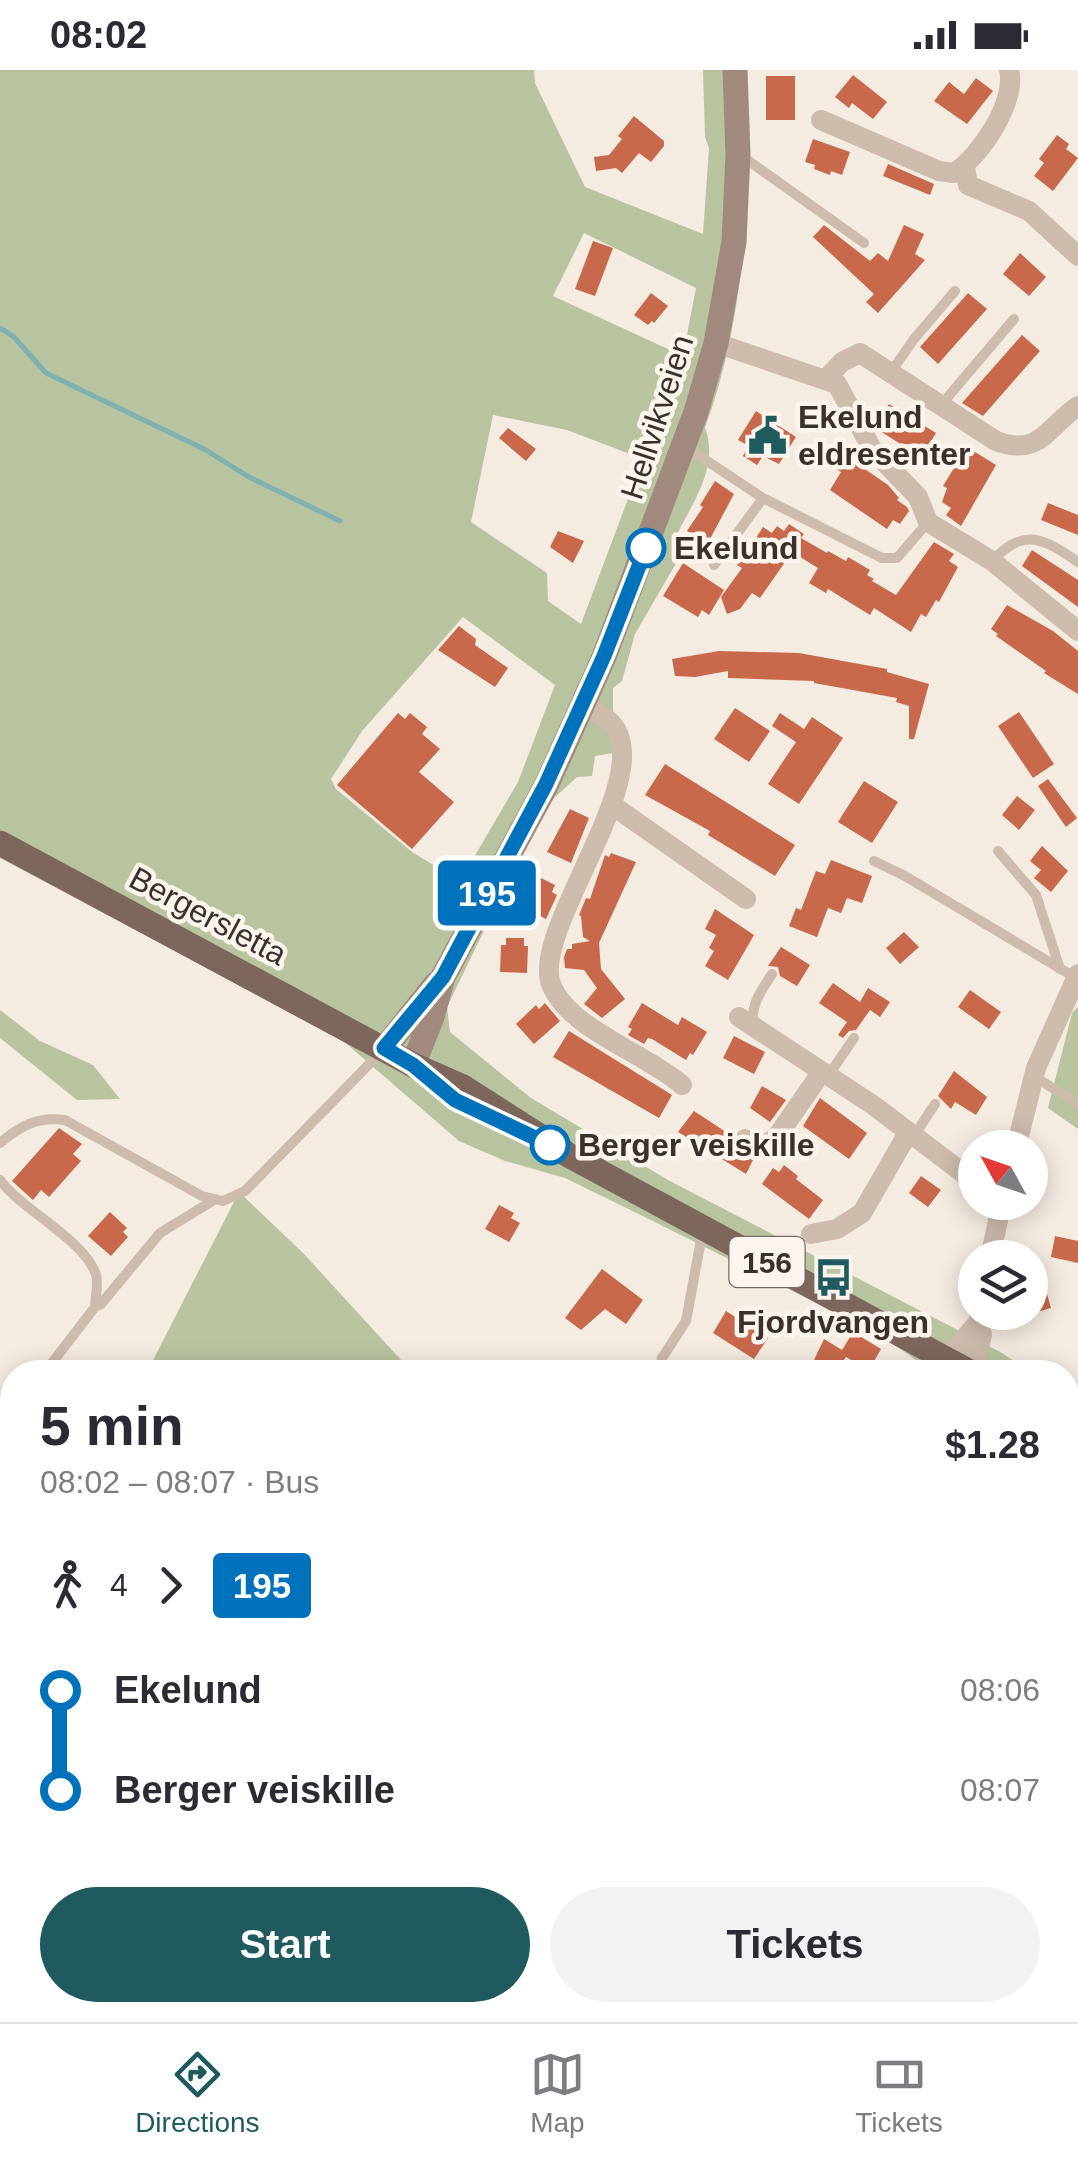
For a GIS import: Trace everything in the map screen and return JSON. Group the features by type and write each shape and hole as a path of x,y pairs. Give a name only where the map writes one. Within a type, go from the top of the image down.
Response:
{"main road":[{"name":"Hellvikveien","path":"384,1048 443,977 546,784 622,612 684,446 716,344 734,242 738,154 735,70"},
{"name":"Bergersletta","path":"0,843 384,1048"},
{"name":"Hellvikveien","path":"413,1065 443,977"},
{"name":"156","path":"384,1048 413,1065 455,1100 563,1151 950,1360"}],"street":[{"path":"821,120 939,171 954,173 965,166 1004,109 1012,83 1009,70"},
{"path":"965,166 968,184 1028,212 1078,256"},
{"path":"716,344 837,384 872,449 918,496 928,522 992,561 1078,631"},
{"path":"826,378 842,362 860,353 996,441 1014,448 1038,441 1078,406"},
{"path":"581,708 608,717 618,734 619,778 612,805 550,945 548,977 558,999 575,1015 682,1085"},
{"path":"612,805 746,899"},
{"path":"1021,1130 1034,1077 1071,974"},
{"path":"746,1021 958,1170"},
{"path":"744,1139 763,1148 776,1138 824,1075"},
{"path":"811,1234 838,1229 862,1213 911,1135"},
{"path":"946,1358 969,1330"},
{"path":"975,1360 981,1330"}],"lane":[{"path":"738,154 864,243"},
{"path":"891,372 914,338 955,291"},
{"path":"941,405 1014,319"},
{"path":"684,446 764,498 882,558 897,558 928,522"},
{"path":"714,565 764,498"},
{"path":"992,561 1005,547 1033,538 1078,562"},
{"path":"998,851 1036,895 1071,974"},
{"path":"874,861 1071,974"},
{"path":"746,1021 772,974"},
{"path":"824,1075 854,1038"},
{"path":"54,1360 160,1233 214,1200 232,1198 245,1190 384,1048"},
{"path":"1034,1077 1078,1104"},
{"path":"911,1135 935,1104"},
{"path":"0,1143 35,1121 65,1120 214,1200"},
{"path":"0,1180 11,1195 78,1249 96,1275 95,1307"},
{"path":"662,1360 686,1321 704,1228"}],"green space":[{"path":"0,70 534,70 535,83 585,187 703,234 709,148 705,137 703,70 747,70 748,161 738,297 719,385 705,428 709,443 706,471 674,540 682,553 635,634 622,681 613,688 613,753 595,756 592,776 577,777 553,799 519,858 447,1007 450,1032 531,1098 668,1180 1012,1360 916,1360 880,1335 565,1178 505,1161 459,1141 342,1040 0,858","holes":["584,233 696,288 683,356 553,296","493,415 567,430 643,459 581,624 548,601 547,573 471,522","463,617 555,685 518,782 460,881 412,852 336,789 331,779 362,731"]},
{"path":"1078,1007 1078,1129 1048,1108 1072,1013"},
{"path":"0,1010 40,1041 93,1065 120,1099 77,1100 0,1038"},
{"path":"239,1192 304,1254 401,1360 153,1360"}],"building":[{"path":"853,75 887,102 873,119 852,103 849,108 835,97"},
{"path":"766,76 795,76 795,120 766,120"},
{"path":"976,78 993,91 967,124 934,101 949,82 964,94"},
{"path":"634,116 664,141 664,146 651,162 639,153 622,173 616,168 596,171 594,157 609,155"},
{"path":"1057,135 1078,158 1053,191 1034,176 1044,163 1039,159"},
{"path":"813,139 850,152 842,175 831,171 830,175 805,162"},
{"path":"888,164 934,184 930,195 883,176"},
{"path":"824,225 870,261 878,253 888,261 904,225 924,234 915,254 925,260 878,313 866,302 874,294 813,237"},
{"path":"593,241 613,248 595,296 575,289"},
{"path":"1020,253 1046,277 1029,296 1003,274"},
{"path":"651,293 668,306 648,325 634,315"},
{"path":"968,293 987,309 938,364 920,347"},
{"path":"1022,335 1040,351 983,416 962,403"},
{"path":"889,404 936,433 924,453 877,429 875,426"},
{"path":"756,411 796,437 779,464 763,456 757,465 743,456 749,446 738,440"},
{"path":"508,428 536,449 526,461 499,438"},
{"path":"967,447 996,465 961,526 946,515 951,508 942,502 947,488 943,486"},
{"path":"837,450 888,485 907,507 909,511 900,524 893,520 887,529 830,490 841,472 829,464"},
{"path":"715,481 734,494 703,552 686,540 691,533 687,531"},
{"path":"1048,503 1078,515 1078,535 1041,520"},
{"path":"789,524 804,534 801,538 827,553 846,561 848,557 870,570 867,575 872,581 896,595 934,542 954,554 949,561 958,567 939,602 936,600 926,617 921,614 911,632 874,608 870,615 828,589 826,593 809,583 818,568 792,552 760,598 752,593 740,609 727,614 721,597 742,568 737,565 763,527 772,533 777,526 784,531"},
{"path":"558,531 584,541 573,563 550,547"},
{"path":"1032,550 1078,580 1078,607 1022,566"},
{"path":"683,563 724,590 709,615 702,610 698,617 663,596"},
{"path":"1007,605 1053,631 1078,651 1078,694 996,636 991,629"},
{"path":"459,626 476,639 475,645 508,668 495,687 438,650"},
{"path":"719,651 799,653 887,669 929,684 914,739 909,739 909,706 896,702 897,698 814,681 728,678 728,671 675,676 672,659"},
{"path":"735,708 770,731 749,762 714,739"},
{"path":"1019,712 1054,764 1033,778 998,726"},
{"path":"398,713 405,719 410,713 427,727 422,734 440,749 419,772 454,802 412,849 337,785"},
{"path":"780,713 804,729 812,717 843,738 799,804 768,784 796,742 772,726"},
{"path":"665,764 795,845 775,876 708,835 710,831 645,795"},
{"path":"1048,779 1077,818 1066,827 1038,786"},
{"path":"864,781 898,802 872,843 838,822"},
{"path":"1017,796 1035,810 1019,830 1002,815"},
{"path":"570,809 589,818 571,863 547,852"},
{"path":"1042,846 1068,871 1051,892 1034,878 1041,870 1030,861"},
{"path":"611,853 636,862 599,943 601,969 625,999 602,1018 584,1004 597,988 584,970 565,968 564,957 572,944 590,941 583,937 579,915 586,898 590,899 605,855 609,857"},
{"path":"831,860 872,876 862,903 847,898 841,913 828,908 817,937 789,926 796,908 801,910 816,871 825,874"},
{"path":"539,877 555,885 552,892 557,895 546,919 520,906 532,882 536,884"},
{"path":"715,909 754,935 728,980 705,966 714,951 709,948 716,935 705,929"},
{"path":"904,932 919,947 900,964 886,948"},
{"path":"506,938 524,938 524,946 528,946 527,973 500,972 501,945 506,945"},
{"path":"781,947 810,965 797,986 780,976 778,967 768,966"},
{"path":"833,983 860,1002 868,988 890,1002 880,1017 870,1010 856,1030 843,1038 838,1035 847,1022 819,1003"},
{"path":"970,990 1001,1012 989,1029 958,1007"},
{"path":"545,1003 560,1021 534,1044 516,1024 536,1005 539,1009"},
{"path":"642,1003 678,1025 682,1017 707,1032 693,1055 690,1053 686,1060 652,1039 644,1044 628,1035 632,1029 628,1027"},
{"path":"569,1031 672,1095 659,1118 553,1057"},
{"path":"734,1036 765,1052 754,1074 723,1058"},
{"path":"954,1071 987,1097 976,1115 955,1102 951,1109 938,1096"},
{"path":"762,1086 786,1100 770,1122 750,1108"},
{"path":"820,1098 867,1133 849,1159 803,1126"},
{"path":"694,1111 732,1136 736,1150 753,1160 746,1174 678,1132"},
{"path":"59,1128 82,1144 73,1154 81,1161 49,1197 41,1190 33,1200 12,1181"},
{"path":"784,1165 823,1200 809,1219 762,1184 773,1168 779,1172"},
{"path":"921,1176 941,1190 928,1207 909,1193"},
{"path":"499,1205 514,1213 511,1218 520,1223 509,1242 485,1229"},
{"path":"110,1212 127,1228 123,1232 128,1237 111,1256 88,1236"},
{"path":"1055,1236 1078,1241 1078,1263 1051,1257"},
{"path":"602,1269 643,1300 626,1324 605,1309 581,1330 565,1318"},
{"path":"726,1311 768,1338 754,1359 713,1333"},
{"path":"853,1332 881,1349 875,1360 814,1360 824,1339 842,1350"}],"waterway":[{"path":"0,328 13,336 46,373 204,449 249,477 340,521"}],"bus line":[{"name":"195","path":"550,1145 455,1100 413,1065 384,1048 443,977 546,784 604,656 646,548"}],"place":[{"name":"Ekelund eldresenter","path":"768,435"},
{"name":"Ekelund","path":"646,548"},
{"name":"Berger veiskille","path":"550,1145"},
{"name":"Fjordvangen","path":"833,1277"}]}
